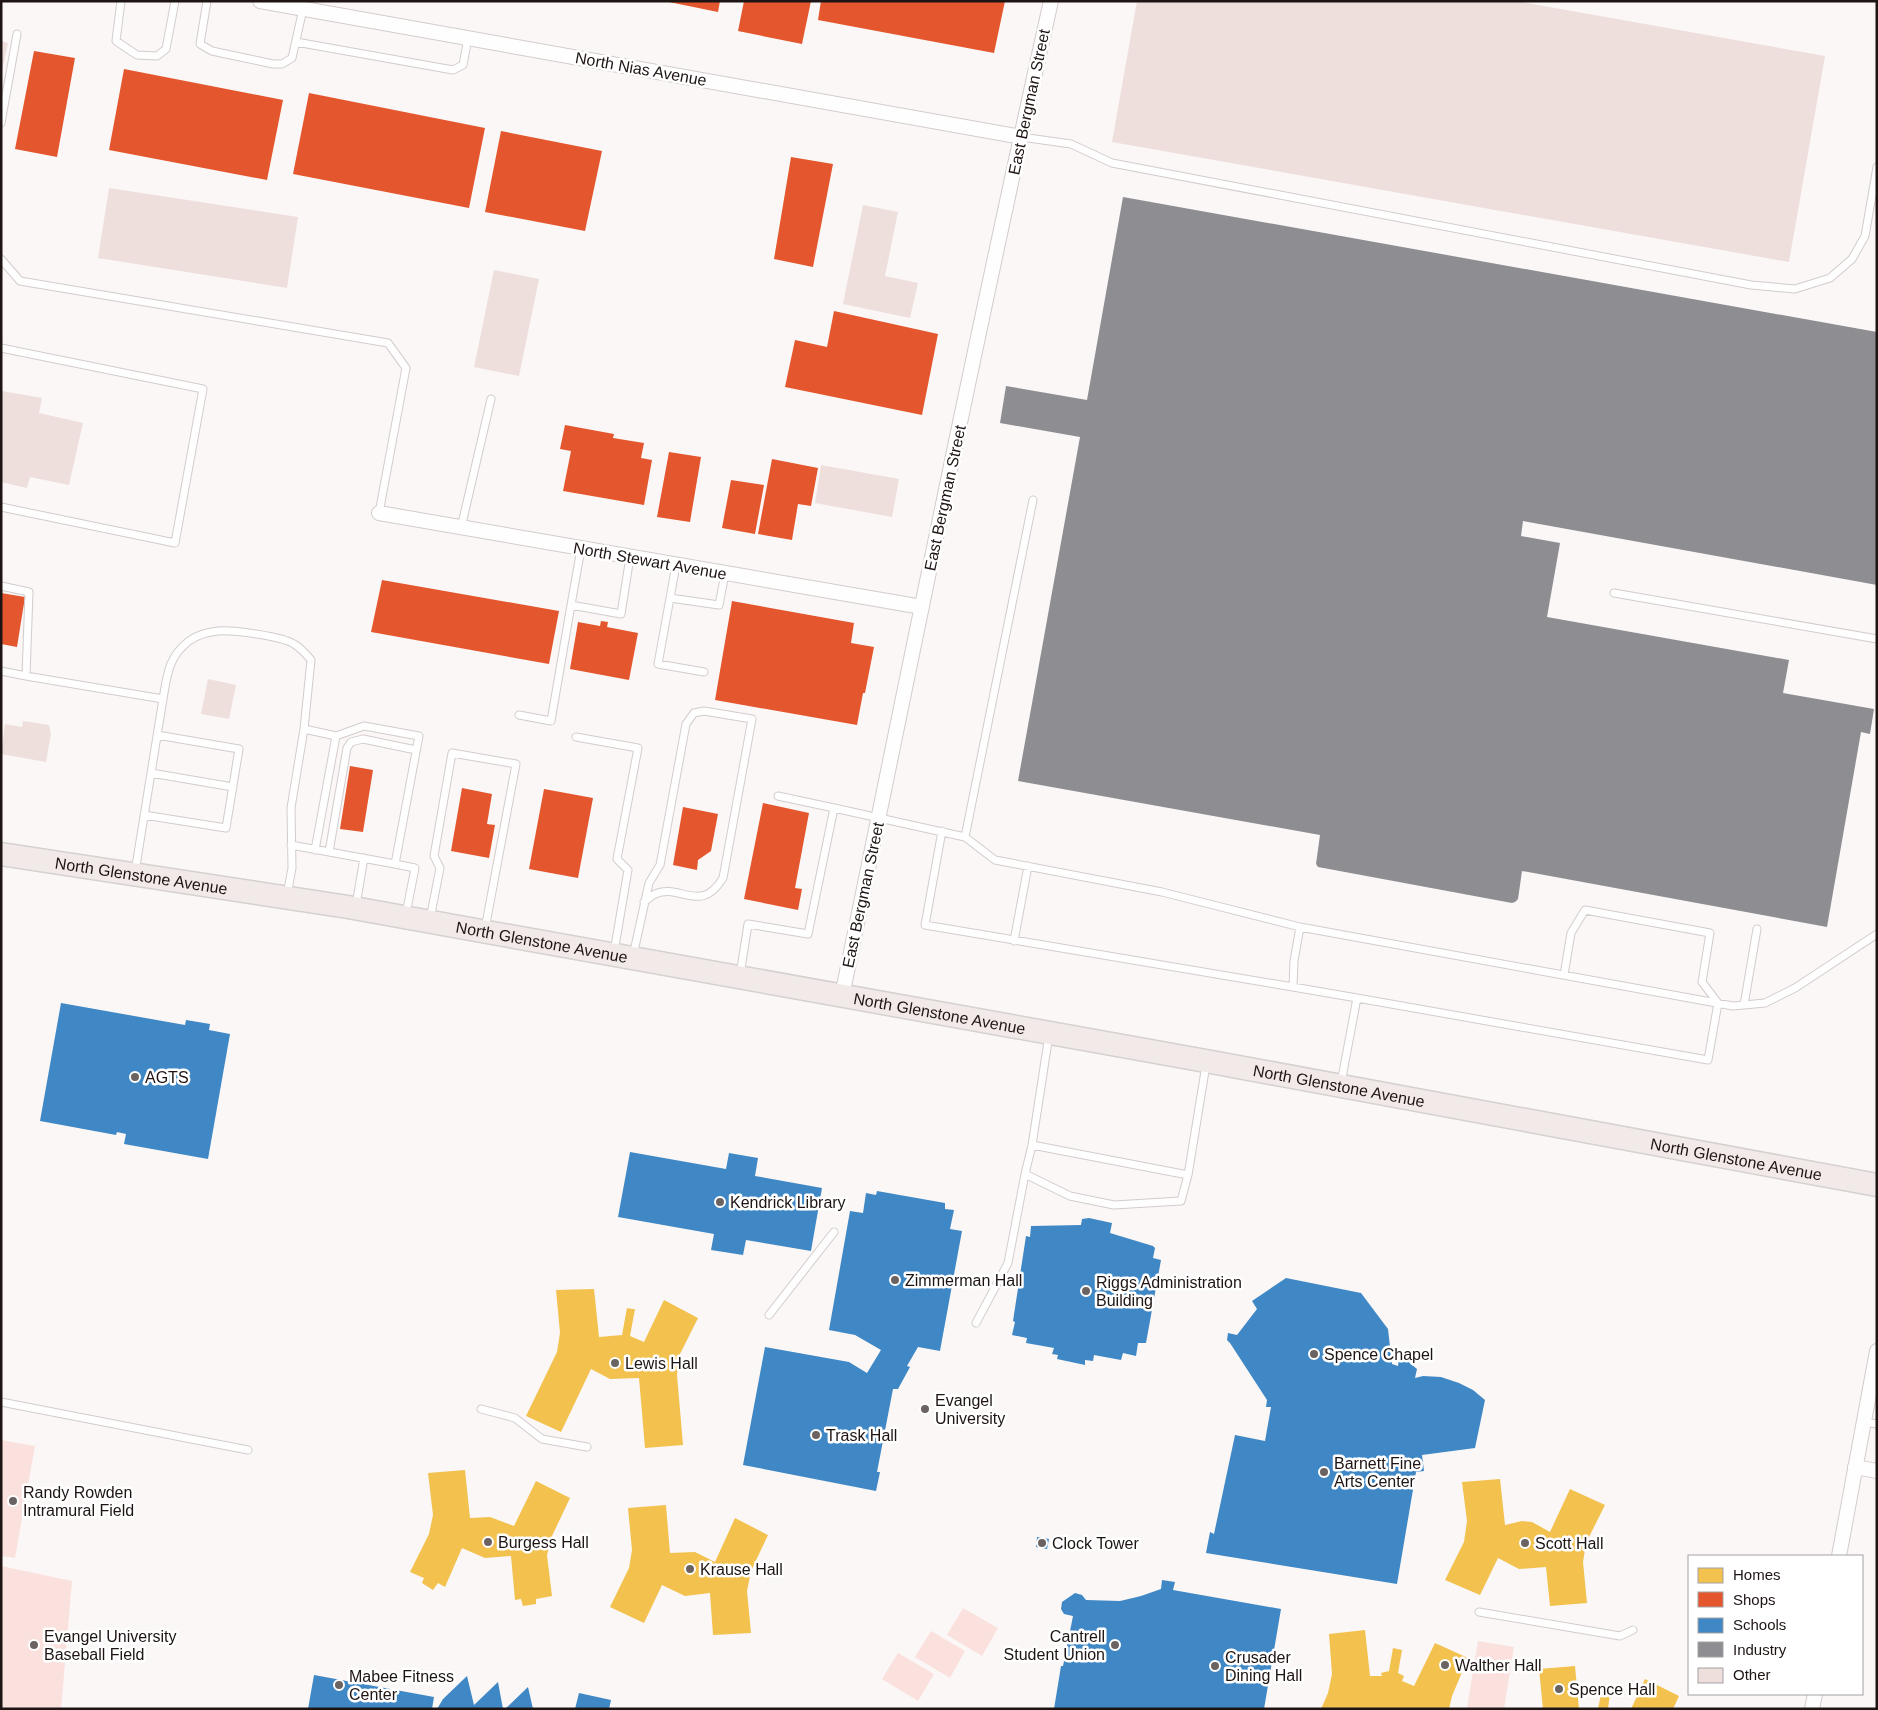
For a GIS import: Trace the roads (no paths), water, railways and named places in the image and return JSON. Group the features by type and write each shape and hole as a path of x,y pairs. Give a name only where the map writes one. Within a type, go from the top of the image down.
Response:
{"main road":[{"name":"North Glenstone Avenue","path":"1,854 355,908 1206,1061 1877,1185"}],"street":[{"name":"North Nias Avenue","path":"260,1 1021,137"},
{"name":"East Bergman Street","path":"842,996 1021,137 1052,1"},
{"name":"North Stewart Avenue","path":"378,513 461,529 922,607"},
{"path":"1839,1555 1855,1467 1870,1423 1877,1351"},
{"path":"1855,1467 1877,1471"},
{"path":"1812,1709 1814,1695"}],"lane":[{"path":"121,1 116,41 137,55 157,56 166,49 175,1"},
{"path":"207,1 200,44 212,51 272,64 282,64 292,58 303,9"},
{"path":"1,123 17,34"},
{"path":"296,42 453,70 462,64 468,38"},
{"path":"1021,137 1071,144 1112,162 1751,285 1795,289 1830,278 1852,259 1865,236 1877,167"},
{"path":"1,259 20,281 388,343 406,368 378,513"},
{"path":"1,348 204,388 175,543 1,507"},
{"path":"461,529 491,399"},
{"path":"965,837 1033,500"},
{"path":"519,715 551,720 581,549"},
{"path":"571,605 621,614 630,557"},
{"path":"676,565 658,664 704,672"},
{"path":"670,598 719,606 725,574"},
{"path":"1,586 29,592 26,676"},
{"path":"1614,593 1877,639"},
{"path":"134,875 168,669 177,654 189,641 206,633 220,631 274,637 293,644 305,652 311,660 304,730 291,808 292,868 287,898"},
{"path":"1,672 163,700"},
{"path":"623,957 644,902 649,883 660,865 686,724 694,713 704,711 752,719 723,878 717,889 706,896 668,892 654,894 644,902"},
{"path":"304,730 336,736 364,726 419,736 395,864"},
{"path":"144,815 226,828 233,787 239,749 157,735"},
{"path":"315,850 336,736"},
{"path":"576,737 638,748 617,859 628,870 623,957"},
{"path":"329,852 347,748 351,742 363,739 416,750"},
{"path":"430,922 440,868 434,856 452,753 516,764 485,932"},
{"path":"151,773 233,787"},
{"path":"778,796 965,837 995,860 1162,892 1300,927 1733,1006 1765,1003 1794,988 1877,934"},
{"path":"739,978 748,924 808,934 834,808"},
{"path":"942,832 925,925 1708,1060 1718,1003 1702,982 1710,933 1585,910 1571,933 1564,975"},
{"path":"291,844 415,868 406,917"},
{"path":"355,908 364,858"},
{"path":"1014,940 1028,866"},
{"path":"1293,987 1294,961 1300,927"},
{"path":"1744,1005 1757,929"},
{"path":"1340,1086 1357,998"},
{"path":"976,1323 1008,1263 1032,1145 1049,1033"},
{"path":"1025,1174 1070,1196 1114,1205 1182,1202 1206,1061"},
{"path":"1032,1145 1188,1175"},
{"path":"769,1315 834,1232"},
{"path":"1,1402 248,1450"},
{"path":"481,1408 516,1418 542,1439 587,1447"},
{"path":"1479,1612 1620,1636 1633,1630"}],"place":[{"name":"AGTS","path":"135,1077"},
{"name":"Kendrick Library","path":"720,1202"},
{"name":"Zimmerman Hall","path":"895,1280"},
{"name":"Riggs Administration Building","path":"1086,1291"},
{"name":"Spence Chapel","path":"1314,1354"},
{"name":"Lewis Hall","path":"615,1363"},
{"name":"Evangel University","path":"925,1409"},
{"name":"Trask Hall","path":"816,1435"},
{"name":"Barnett Fine Arts Center","path":"1324,1472"},
{"name":"Randy Rowden Intramural Field","path":"13,1501"},
{"name":"Burgess Hall","path":"488,1542"},
{"name":"Clock Tower","path":"1042,1543"},
{"name":"Scott Hall","path":"1525,1543"},
{"name":"Krause Hall","path":"690,1569"},
{"name":"Evangel University Baseball Field","path":"34,1645"},
{"name":"Cantrell Student Union","path":"1115,1645"},
{"name":"Walther Hall","path":"1445,1665"},
{"name":"Crusader Dining Hall","path":"1215,1666"},
{"name":"Mabee Fitness Center","path":"339,1685"},
{"name":"Spence Hall","path":"1559,1689"}]}
